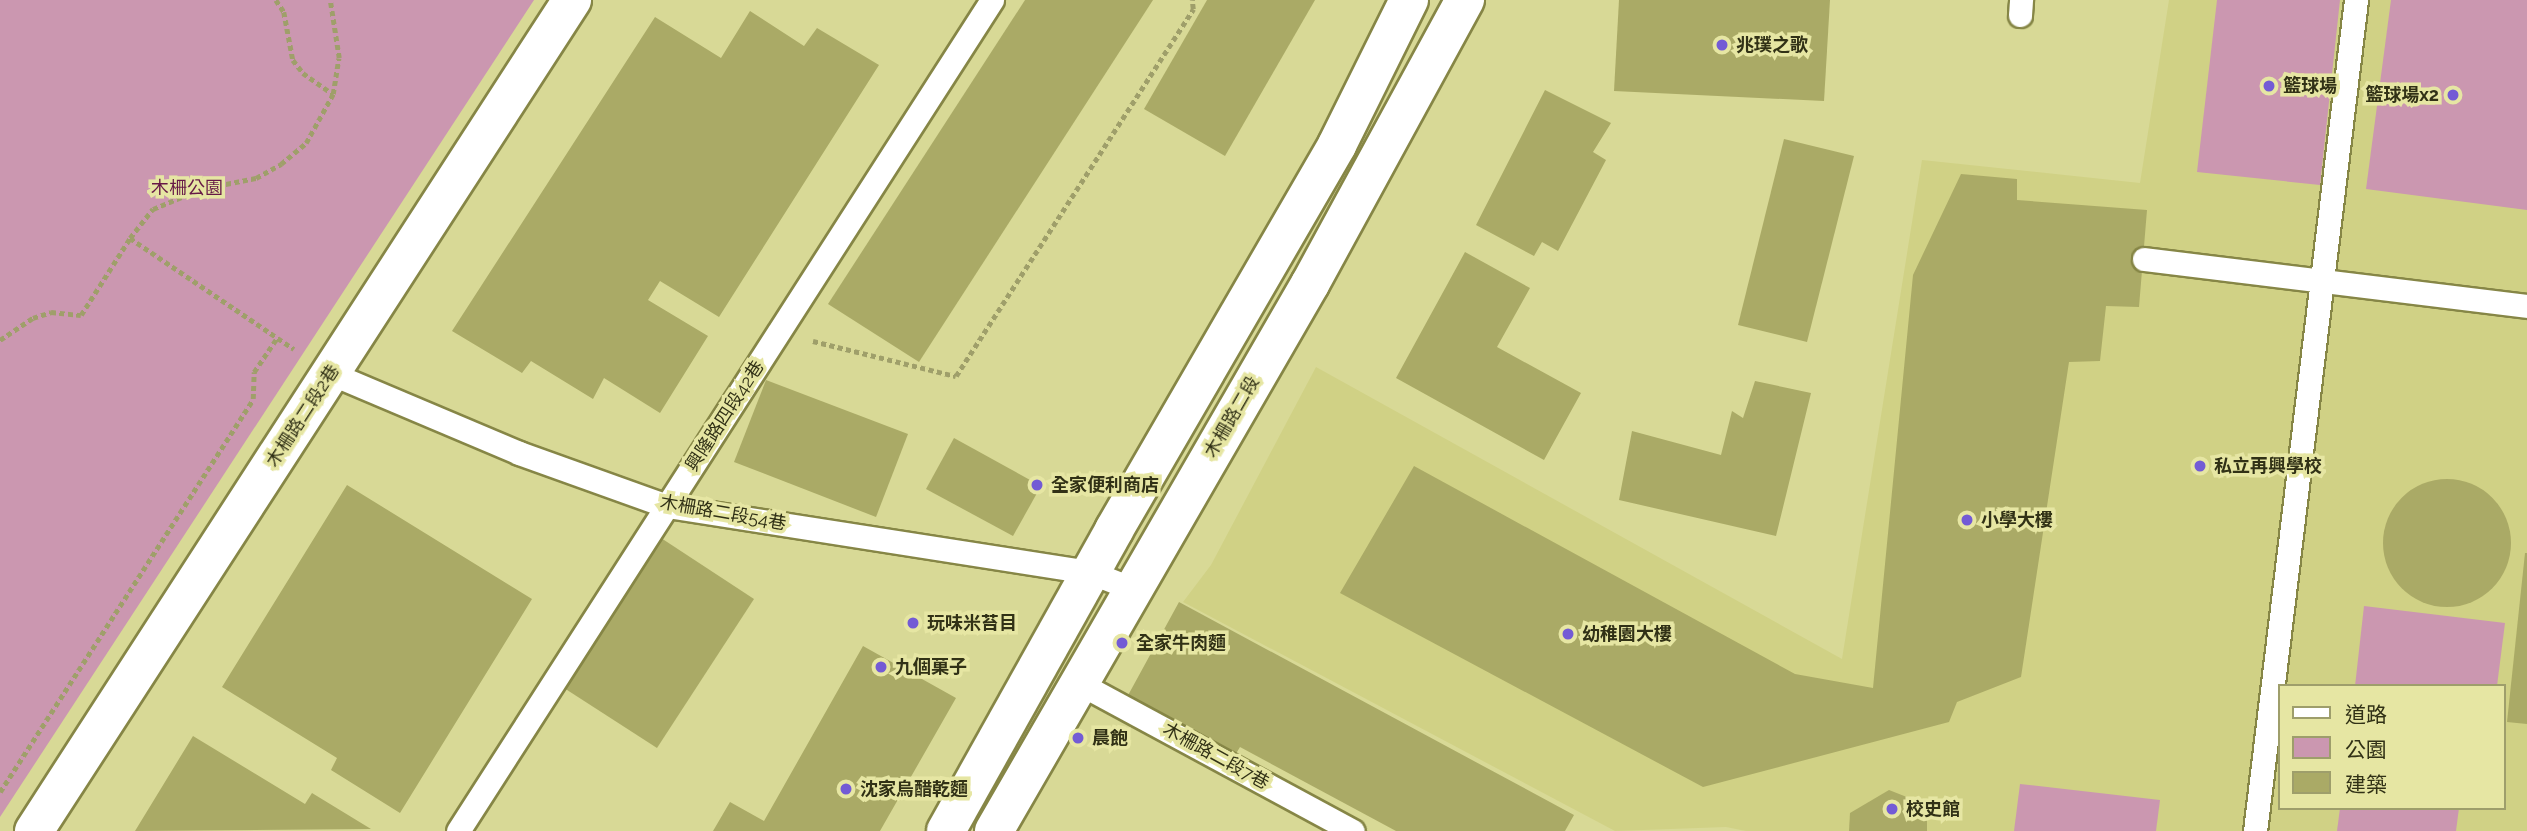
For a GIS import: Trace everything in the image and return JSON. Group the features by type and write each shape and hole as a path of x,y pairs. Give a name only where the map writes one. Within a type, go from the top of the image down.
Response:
{"main road":[{"name":"木柵路二段2巷","path":"34,831 572,0"},
{"path":"946,831 1090,572 1337,145 1409,0"},
{"name":"木柵路二段","path":"994,831 1310,284 1465,0"}],"lane":[{"name":"興隆路四段42巷","path":"458,831 992,0"},
{"path":"2256,831 2356,0"},
{"path":"2144,260 2527,306"},
{"name":"木柵路二段54巷","path":"330,373 519,453 667,506 1090,572 1133,589"},
{"name":"木柵路二段7巷","path":"1079,682 1353,831"}],"path":[{"path":"276,0 284,12 293,60 303,73 333,94"},
{"path":"0,340 33,318 51,312 81,316 144,218 165,201 201,189 256,178 281,164 306,143 333,94 339,58 330,0"},
{"path":"778,333 956,376 1193,9 1192,0"},
{"path":"130,238 330,373"},
{"path":"0,792 253,399 254,372 277,338"}],"shaded area":[{"name":"私立再興學校","path":"2169,0 2527,0 2527,831 1746,831 1726,827 1615,831 1183,602 1211,565 1316,367 1842,659 1922,160 2140,183"}],"green space":[{"name":"木柵公園","path":"0,0 534,0 0,817"},
{"name":"籃球場","path":"2217,0 2340,0 2320,185 2197,172"},
{"name":"籃球場x2","path":"2391,0 2527,0 2527,210 2366,189"},
{"path":"2364,606 2505,623 2497,684 2355,684"},
{"path":"2020,784 2160,800 2156,831 2014,831"},
{"path":"2340,810 2459,810 2456,831 2337,831"}],"building":[{"path":"1025,0 1153,0 919,362 828,304"},
{"path":"1207,0 1315,0 1225,156 1144,109"},
{"name":"兆璞之歌","path":"1619,0 1830,0 1824,101 1614,91"},
{"path":"750,11 804,46 817,28 879,65 719,317 660,281 648,300 708,336 660,413 604,378 593,399 531,361 522,373 452,331 655,17 721,58"},
{"path":"1545,90 1611,123 1593,152 1606,160 1558,251 1542,242 1534,256 1476,225"},
{"path":"1784,139 1854,156 1807,342 1738,325"},
{"path":"1961,174 2017,179 2017,200 2147,210 2139,307 2106,306 2100,361 2069,362 2021,677 1957,702 1949,722 1703,787 1340,593 1414,466 1795,674 1873,688 1913,275"},
{"path":"1465,252 1530,288 1497,347 1581,393 1544,460 1396,378"},
{"path":"766,380 908,434 876,517 734,462"},
{"path":"1755,381 1811,393 1776,536 1619,500 1632,431 1721,455 1732,411 1743,418"},
{"path":"954,438 1041,486 1013,536 926,489"},
{"path":"2447,479 2471,484 2492,498 2506,519 2511,543 2506,567 2492,588 2471,602 2447,607 2423,602 2402,588 2388,567 2383,543 2388,519 2402,498 2423,484"},
{"path":"347,485 532,599 400,813 331,770 337,758 222,687"},
{"path":"661,538 754,599 657,748 564,688"},
{"path":"2527,553 2527,724 2507,722"},
{"path":"1179,602 1574,815 1565,831 1396,831 1240,747 1234,757 1126,699"},
{"path":"863,646 956,698 880,831 713,831 730,802 764,821"},
{"path":"193,736 305,804 312,793 371,829 135,831"},
{"name":"校史館","path":"1889,790 1927,805 1927,831 1849,831 1850,813"}],"place":[{"name":"兆璞之歌","path":"1722,45"},
{"name":"籃球場","path":"2269,86"},
{"name":"籃球場x2","path":"2453,95"},
{"name":"私立再興學校","path":"2200,466"},
{"name":"全家便利商店","path":"1037,485"},
{"name":"小學大樓","path":"1967,520"},
{"name":"玩味米苔目","path":"913,623"},
{"name":"幼稚園大樓","path":"1568,634"},
{"name":"全家牛肉麵","path":"1122,643"},
{"name":"九個菓子","path":"881,667"},
{"name":"晨飽","path":"1078,738"},
{"name":"沈家烏醋乾麵","path":"846,789"},
{"name":"校史館","path":"1892,809"}]}
